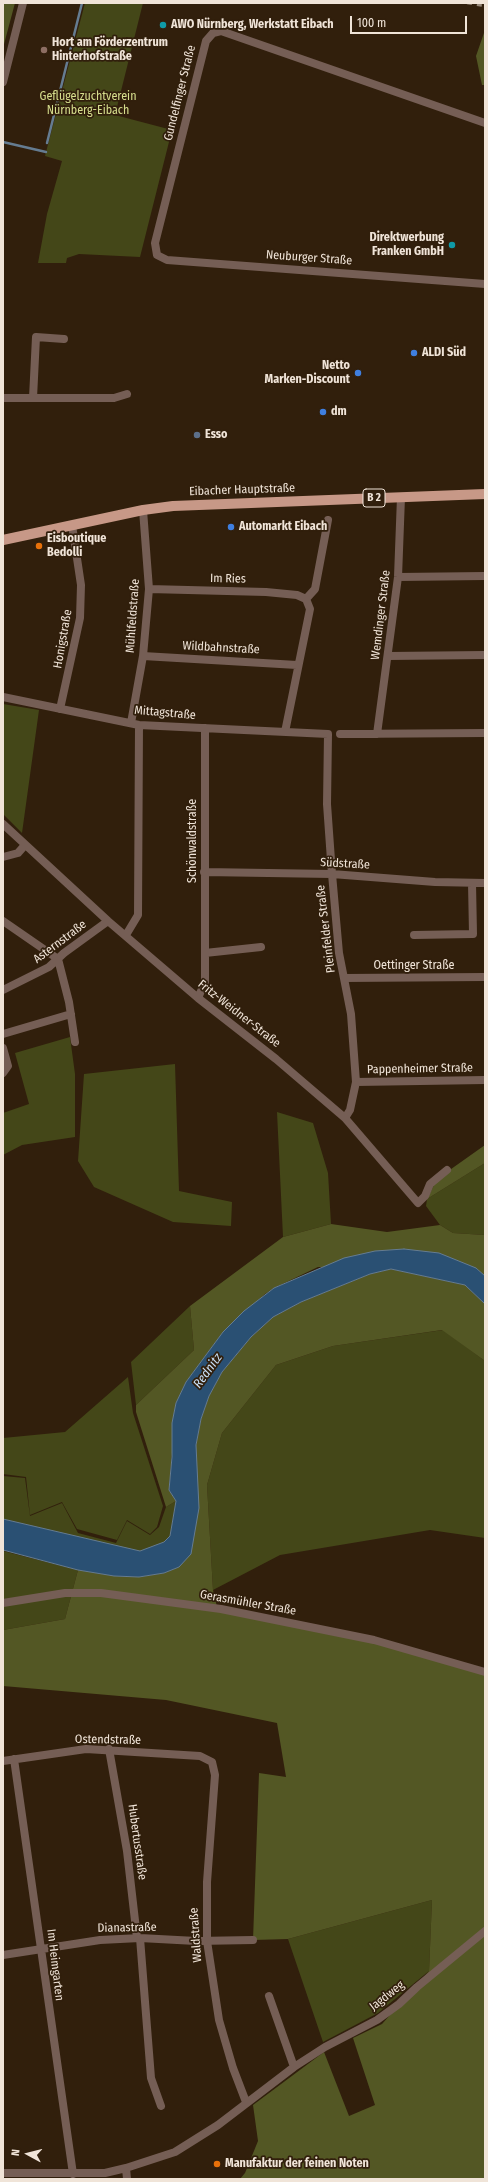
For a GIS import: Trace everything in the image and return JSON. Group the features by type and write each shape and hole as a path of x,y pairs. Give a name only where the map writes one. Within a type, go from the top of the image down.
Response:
{"main road":[{"name":"Eibacher Hauptstraße","path":"3,540 143,510 207,504 485,494"}],"street":[{"path":"3,82 23,3"},
{"name":"Gundelfinger Straße","path":"157,255 155,243 206,40 213,33 221,31 485,123"},
{"name":"Neuburger Straße","path":"157,255 167,260 485,284"},
{"path":"33,398 36,337 64,339"},
{"path":"3,398 114,398 127,394"},
{"name":"Wemdinger Straße","path":"377,734 398,577 401,497"},
{"name":"Mühlfeldstraße","path":"126,935 138,915 135,724 149,589 143,510"},
{"path":"285,732 297,665 310,609 306,599 314,589 328,520"},
{"name":"Honigstraße","path":"60,709 80,618 81,585 72,525"},
{"path":"398,577 485,576"},
{"name":"Im Ries","path":"149,589 266,592 296,595 306,599"},
{"path":"388,656 485,655"},
{"name":"Wildbahnstraße","path":"143,656 297,665"},
{"name":"Mittagstraße","path":"3,697 135,724 328,734"},
{"name":"Schönwaldstraße","path":"198,998 205,982 205,728"},
{"path":"340,734 485,733"},
{"name":"Pleinfelder Straße","path":"328,734 327,804 332,874 339,953 351,1014 356,1082 350,1110 345,1118"},
{"name":"Fritz-Weidner-Straße","path":"3,824 108,921 198,998 276,1059 345,1118 418,1203 425,1196 430,1184 447,1170"},
{"path":"3,857 18,853 25,845"},
{"name":"Südstraße","path":"204,872 332,874 485,883"},
{"path":"414,935 473,934 472,883"},
{"path":"3,921 58,958 63,970 75,1042"},
{"name":"Asternstraße","path":"3,990 29,978 108,921"},
{"path":"205,953 262,947"},
{"name":"Oettinger Straße","path":"344,978 485,977"},
{"path":"3,1034 71,1014"},
{"path":"3,1048 8,1066 3,1074"},
{"name":"Pappenheimer Straße","path":"356,1082 485,1080"},
{"name":"Gerasmühler Straße","path":"3,1603 66,1593 101,1592 221,1609 374,1640 485,1672"},
{"name":"Ostendstraße","path":"3,1761 76,1750 109,1749 200,1756 212,1762"},
{"name":"Hubertusstraße","path":"109,1749 126,1844 138,1938 151,2078 161,2106"},
{"name":"Im Heimgarten","path":"14,1759 73,2174"},
{"name":"Waldstraße","path":"212,1762 215,1775 207,1882 207,1941 219,2020 233,2068 246,2102"},
{"name":"Jagdweg","path":"3,2173 105,2173 126,2168 175,2152 218,2126 246,2102 294,2067 325,2047 377,2020 399,2004 417,1987 485,1931"},
{"name":"Dianastraße","path":"3,1955 100,1940 138,1938 207,1941 253,1940"},
{"path":"269,1996 294,2067"},
{"path":"126,2168 127,2179"}],"green space":[{"path":"3,3 15,3 3,48"},
{"name":"Geflügelzuchtverein Nürnberg-Eibach","path":"85,3 143,3 115,115 172,130 140,257 79,254 67,258 66,263 38,263 47,214 62,161 45,156"},
{"path":"485,30 485,85 482,85 476,56"},
{"path":"3,704 39,710 22,833 3,814"},
{"path":"70,1037 75,1074 75,1137 22,1145 3,1155 3,1113 29,1104 15,1053"},
{"path":"175,1064 179,1191 232,1202 231,1226 173,1222 94,1187 78,1161 84,1074"},
{"path":"277,1112 313,1123 328,1173 331,1224 283,1237"},
{"path":"485,1145 485,1163 427,1199 437,1179"},
{"path":"485,1163 485,1235 453,1233 440,1225 426,1206 427,1199"},
{"path":"331,1224 387,1232 440,1225 453,1233 485,1235 485,1276 476,1268 318,1267 274,1288 265,1294 223,1332 186,1382 176,1403 169,1490 176,1501 166,1507 136,1412 136,1405 194,1350 190,1306 283,1237"},
{"path":"391,1269 465,1285 485,1304 485,1361 442,1330 333,1346 276,1365 222,1433 207,1485 213,1590 218,1611 378,1644 485,1670 485,2179 240,2179 245,2173 258,2141 253,2105 324,2052 349,2116 375,2105 353,2038 382,2024 429,1971 432,1900 288,1939 253,1940 259,1773 286,1777 277,1723 166,1700 3,1686 3,1630 65,1619 78,1570 114,1576 139,1577 164,1573 179,1567 196,1471 196,1445 201,1419 209,1396 222,1372 251,1337 273,1317 301,1302 370,1274"},
{"path":"190,1306 194,1350 136,1405 131,1362"},
{"path":"443,1330 485,1361 485,1538 430,1530 280,1555 213,1590 207,1485 222,1433 276,1365 333,1346"},
{"path":"128,1377 133,1413 163,1506 157,1527 150,1534 127,1520 117,1540 77,1529 62,1502 30,1515 26,1477 3,1474 3,1438 65,1432"},
{"path":"3,1476 25,1478 30,1516 62,1503 78,1533 116,1543 127,1521 150,1535 159,1527 166,1507 176,1501 170,1536 164,1542 141,1552 3,1519"},
{"path":"3,1551 78,1570 65,1619 3,1630"},
{"path":"432,1900 429,1971 378,2013 323,2042 288,1939"}],"water":[{"name":"Rednitz","path":"404,1249 439,1253 476,1268 485,1276 485,1304 465,1285 391,1269 370,1274 301,1302 273,1317 251,1337 222,1372 209,1396 201,1419 196,1445 199,1508 191,1554 179,1567 164,1573 139,1577 114,1576 78,1570 3,1550 3,1519 140,1551 164,1542 170,1536 176,1501 169,1490 172,1457 172,1423 176,1403 186,1382 223,1332 244,1311 274,1288 344,1258 375,1251"}],"waterway":[{"path":"47,143 82,3"},
{"path":"3,142 46,152"}],"railway":[{"path":"467,3 485,6"}],"place":[{"name":"AWO Nürnberg, Werkstatt Eibach","path":"163,25"},
{"name":"Hort am Förderzentrum Hinterhofstraße","path":"44,50"},
{"name":"Direktwerbung Franken GmbH","path":"452,245"},
{"name":"ALDI Süd","path":"414,353"},
{"name":"Netto Marken-Discount","path":"358,373"},
{"name":"dm","path":"323,412"},
{"name":"Esso","path":"197,435"},
{"name":"Automarkt Eibach","path":"231,527"},
{"name":"Eisboutique Bedolli","path":"39,546"},
{"name":"Manufaktur der feinen Noten","path":"217,2164"}]}
